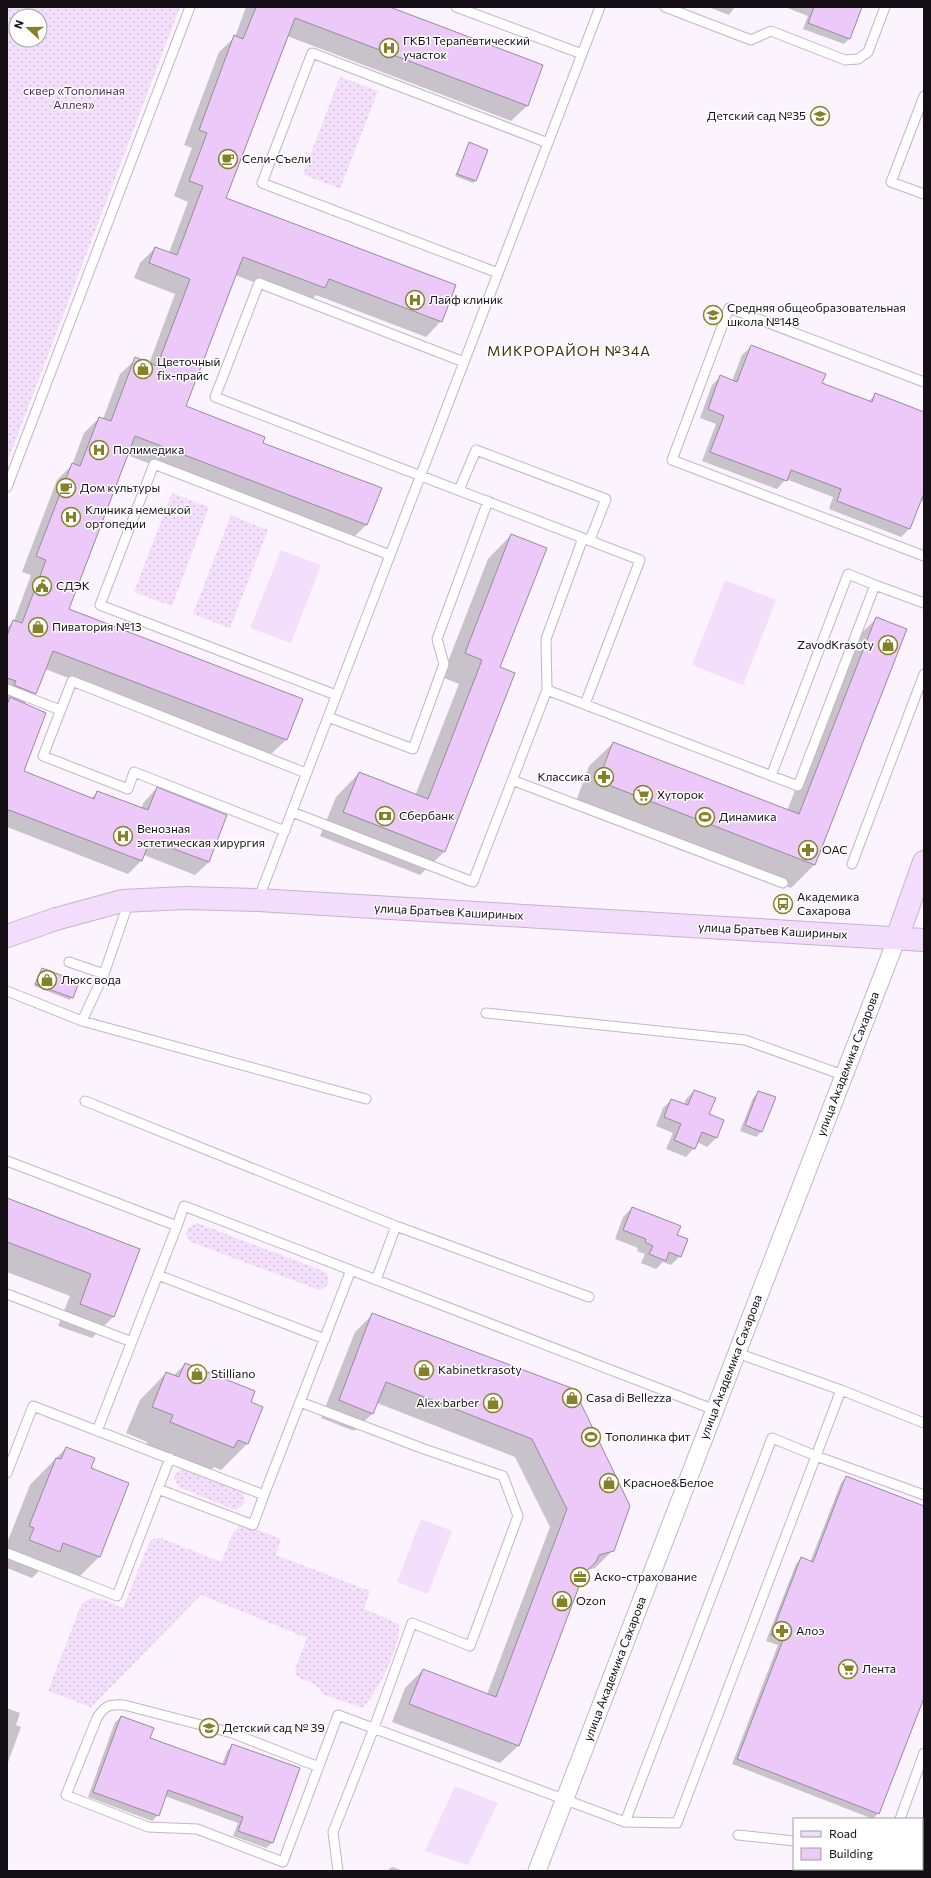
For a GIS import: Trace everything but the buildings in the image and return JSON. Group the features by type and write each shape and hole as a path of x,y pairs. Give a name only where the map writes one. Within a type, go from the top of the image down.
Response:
{"main road":[{"name":"улица Академика Сахарова","path":"897,938 924,862"},
{"name":"улица Братьев Кашириных","path":"7,936 56,919 122,901 186,898 258,900 924,940"}],"street":[{"name":"улица Академика Сахарова","path":"537,1871 897,938"}],"lane":[{"path":"7,487 190,7"},
{"path":"456,7 582,54"},
{"path":"258,900 600,7"},
{"path":"665,7 751,40 771,30 845,60 858,59 868,52 885,7"},
{"path":"498,273 262,183 281,132 312,53 548,143"},
{"path":"924,96 891,182 924,194"},
{"path":"464,362 259,283 215,397 640,560 585,704"},
{"path":"924,382 729,308 672,460 924,556"},
{"path":"292,812 474,882 547,690 546,639 586,539 606,499 476,450 459,490"},
{"path":"336,695 100,605 154,464 390,555"},
{"path":"328,716 413,749 444,664 437,639 488,501"},
{"path":"771,776 848,574 924,603"},
{"path":"547,690 798,786 875,585"},
{"path":"852,864 924,674"},
{"path":"285,831 134,772 128,789 43,756 72,681 306,773"},
{"path":"7,689 60,710"},
{"path":"512,780 783,884"},
{"path":"82,1020 104,974 130,900"},
{"path":"69,962 104,974"},
{"path":"7,991 82,1020 366,1099"},
{"path":"486,1013 745,1040 843,1075"},
{"path":"85,1101 396,1226 588,1297"},
{"path":"7,1160 177,1226"},
{"path":"97,1430 184,1206 715,1410"},
{"path":"376,1280 396,1226"},
{"path":"158,1489 253,1525 351,1270"},
{"path":"158,1274 325,1339"},
{"path":"7,1294 132,1342"},
{"path":"737,1352 842,1390 924,1423"},
{"path":"319,1767 232,1732 124,1705 113,1704 102,1709 97,1718 66,1795 148,1827 197,1829 283,1862 319,1767 338,1715 625,1822 677,1823 842,1390"},
{"path":"300,1402 424,1449 503,1476 518,1516 470,1646 412,1623 374,1728 333,1832 338,1871"},
{"path":"8,1469 33,1406 264,1495"},
{"path":"625,1822 772,1438 816,1456 924,1495"},
{"path":"7,1553 117,1596 170,1458"},
{"path":"900,1818 924,1753"},
{"path":"738,1835 793,1841"}],"green space":[{"name":"сквер «Тополиная Аллея»","path":"7,7 180,7 7,463"},
{"path":"340,77 378,91 340,189 303,174"},
{"path":"172,493 209,507 172,606 134,592"},
{"path":"231,515 268,530 230,628 193,614"},
{"path":"281,550 321,565 291,643 250,628"},
{"path":"725,580 776,600 743,685 692,665"},
{"path":"197,1223 326,1272 328,1284 325,1288 319,1290 191,1242 186,1235 187,1230"},
{"path":"186,1468 242,1491 244,1502 241,1507 235,1510 179,1487 174,1478 176,1473"},
{"path":"421,1519 452,1531 428,1594 397,1582"},
{"path":"240,1525 245,1525 281,1539 276,1555 370,1591 364,1609 399,1624 399,1633 393,1656 375,1692 362,1708 322,1694 315,1685 298,1677 295,1669 307,1638 201,1595 91,1707 48,1691 81,1605 86,1601 96,1598 123,1608 148,1545 152,1539 161,1538 221,1562 233,1533"},
{"path":"455,1786 498,1803 468,1865 425,1851"}],"place":[{"name":"ГКБ1 Терапевтический участок","path":"389,48"},
{"name":"Детский сад №35","path":"820,116"},
{"name":"Сели-Съели","path":"228,159"},
{"name":"Лайф клиник","path":"415,300"},
{"name":"Средняя общеобразовательная школа №148","path":"713,315"},
{"name":"Цветочный fix-прайс","path":"143,369"},
{"name":"Полимедика","path":"99,450"},
{"name":"Дом культуры","path":"66,488"},
{"name":"Клиника немецкой ортопедии","path":"71,517"},
{"name":"СДЭК","path":"42,586"},
{"name":"Пиватория №13","path":"38,627"},
{"name":"ZavodKrasoty","path":"888,645"},
{"name":"Классика","path":"604,777"},
{"name":"Хуторок","path":"643,795"},
{"name":"Сбербанк","path":"385,816"},
{"name":"Динамика","path":"705,817"},
{"name":"Венозная эстетическая хирургия","path":"123,836"},
{"name":"ОАС","path":"808,850"},
{"name":"Академика Сахарова","path":"783,904"},
{"name":"Люкс вода","path":"47,980"},
{"name":"Kabinetkrasoty","path":"424,1370"},
{"name":"Stilliano","path":"197,1374"},
{"name":"Casa di Bellezza","path":"572,1398"},
{"name":"Alex barber","path":"493,1403"},
{"name":"Тополинка фит","path":"591,1437"},
{"name":"Красное&Белое","path":"609,1483"},
{"name":"Аско-страхование","path":"580,1577"},
{"name":"Ozon","path":"562,1601"},
{"name":"Алоэ","path":"782,1631"},
{"name":"Лента","path":"848,1669"},
{"name":"Детский сад № 39","path":"209,1728"}],"district":[{"name":"МИКРОРАЙОН №34А","path":"569,351"}]}
